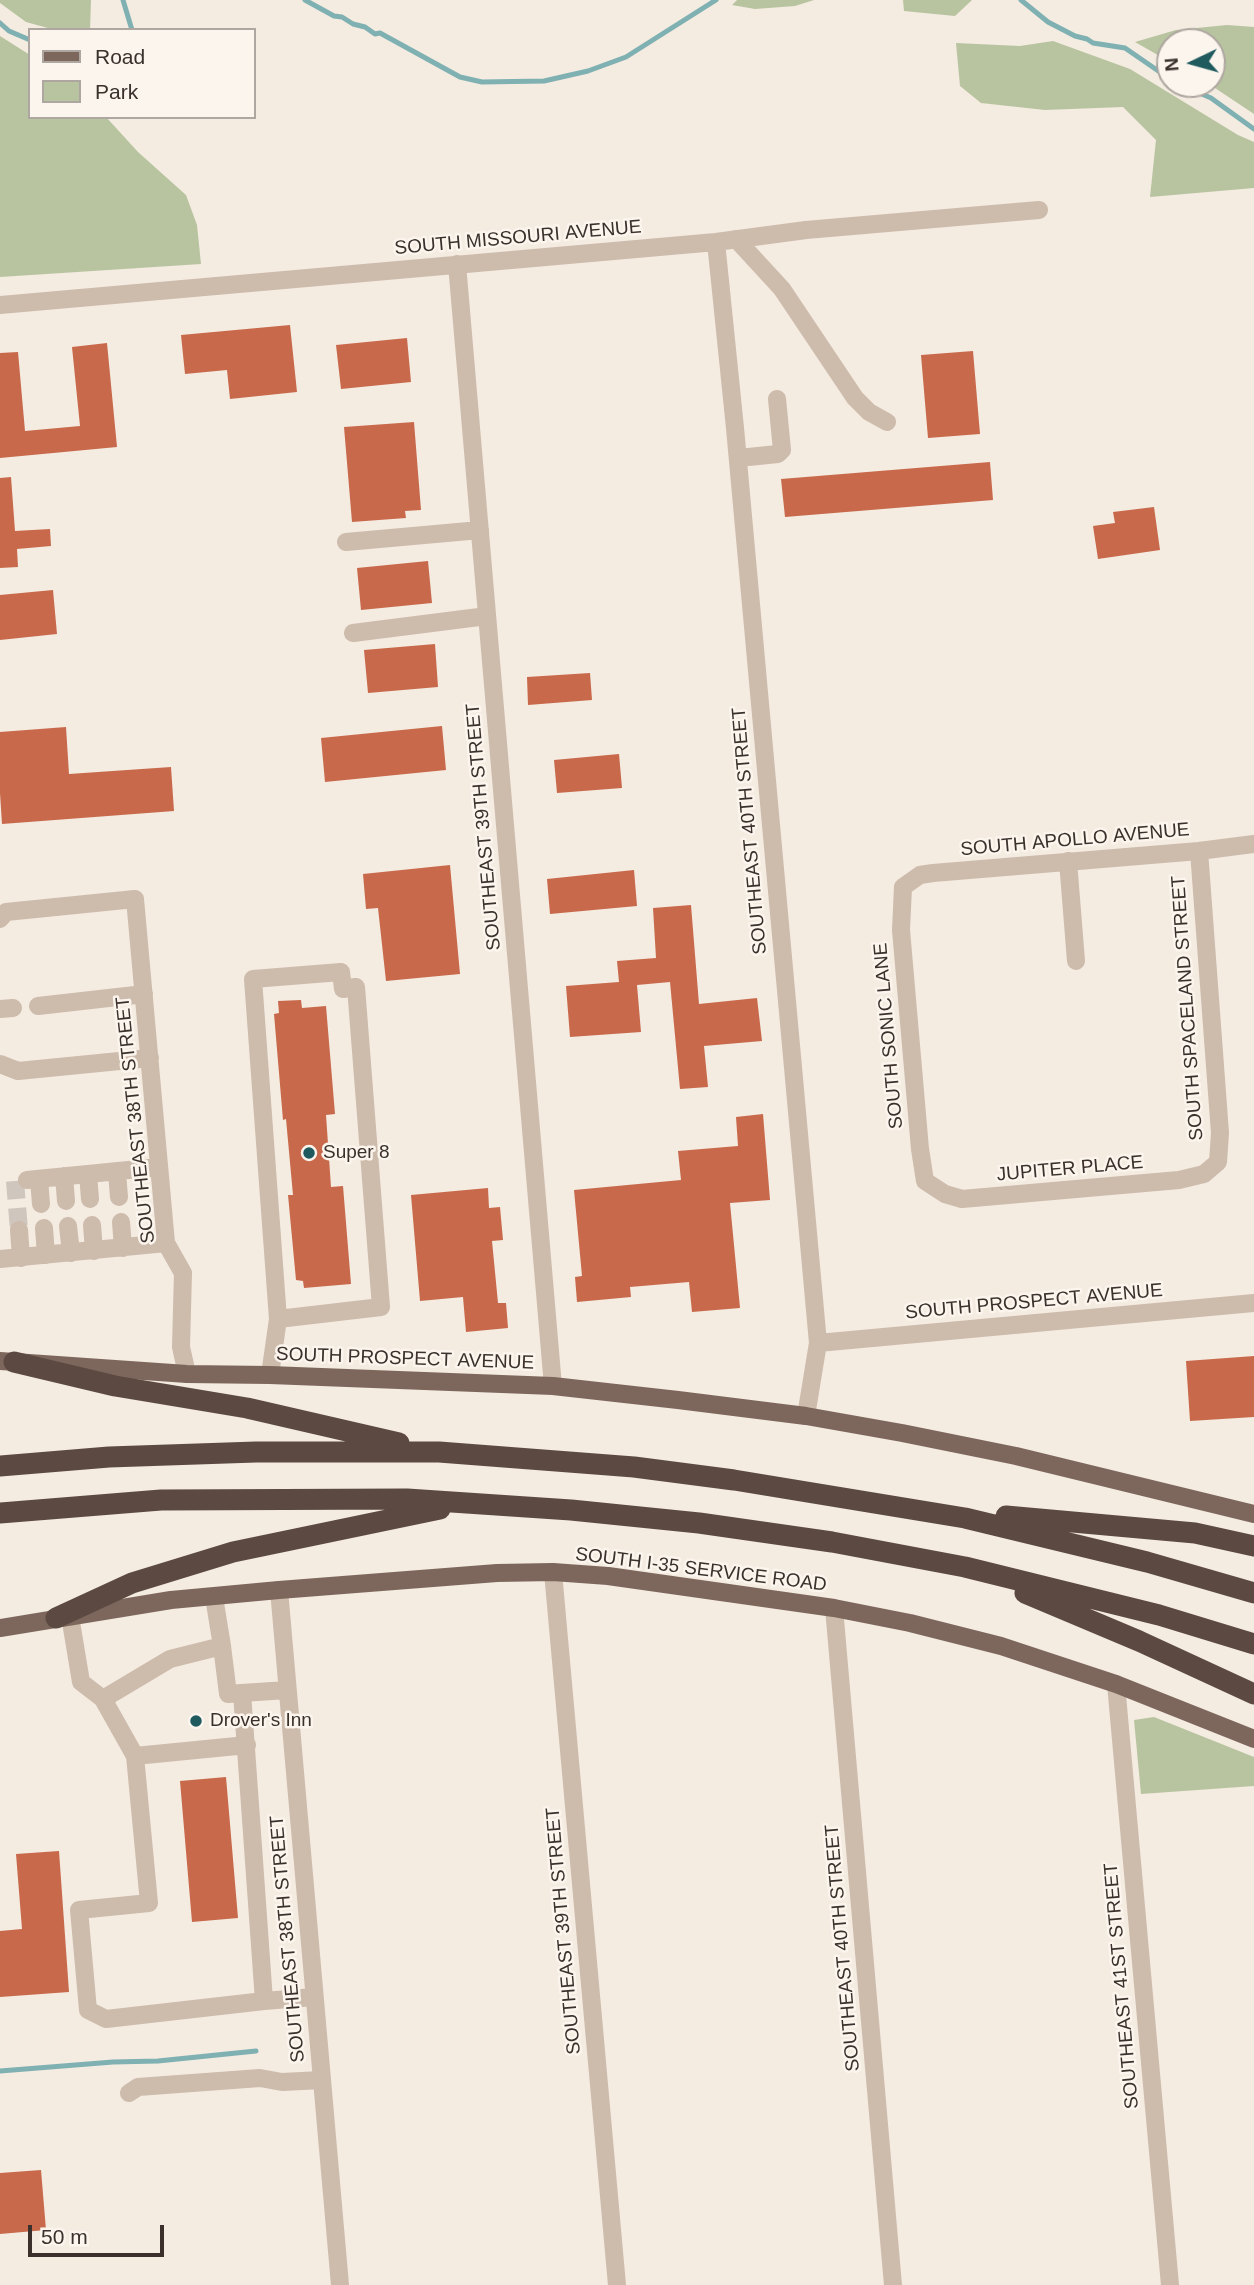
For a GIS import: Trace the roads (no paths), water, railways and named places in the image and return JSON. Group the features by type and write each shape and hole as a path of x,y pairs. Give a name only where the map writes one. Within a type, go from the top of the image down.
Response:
{"highway":[{"path":"7,1362 115,1386 247,1408 439,1452"},
{"path":"0,1466 108,1457 256,1452 439,1452 634,1467 916,1508 1053,1538 1254,1593"},
{"path":"0,1513 160,1500 407,1499 699,1523 832,1542 965,1567 1159,1615 1254,1644"},
{"path":"63,1617 132,1583 233,1552 470,1503"},
{"path":"916,1508 1195,1533 1254,1546"},
{"path":"965,1567 1254,1694"}],"main road":[{"name":"SOUTH PROSPECT AVENUE","path":"7,1362 187,1374 553,1386 806,1416"},
{"path":"806,1416 1016,1456 1254,1514"},
{"name":"SOUTH I-35 SERVICE ROAD","path":"0,1628 171,1600 279,1590 452,1576 553,1572 608,1576 834,1608 910,1622 1001,1646 1116,1684 1254,1739"}],"street":[{"name":"SOUTH MISSOURI AVENUE","path":"0,305 716,242 806,230 1039,210"},
{"path":"736,239 782,289 855,398 869,412 887,422"},
{"name":"SOUTHEAST 40TH STREET","path":"716,242 818,1343 806,1416"},
{"name":"SOUTHEAST 39TH STREET","path":"457,264 553,1386"},
{"path":"738,458 778,454 782,450 777,399"},
{"path":"346,542 480,530"},
{"path":"353,633 487,616"},
{"name":"SOUTH APOLLO AVENUE","path":"904,887 920,875 1254,844"},
{"name":"SOUTH SPACELAND STREET","path":"1199,851 1220,1133 1218,1162"},
{"path":"1068,861 1076,961"},
{"name":"SOUTH SONIC LANE","path":"904,887 901,930 925,1181"},
{"name":"SOUTHEAST 38TH STREET","path":"0,919 6,912 135,899 166,1243 183,1273 181,1347 187,1374"},
{"path":"270,1375 278,1319 253,979 341,972 344,989 356,987 381,1307 278,1319"},
{"path":"38,1006 144,995"},
{"path":"0,1064 18,1072 150,1058"},
{"name":"JUPITER PLACE","path":"925,1181 945,1194 962,1199 1179,1180 1204,1174 1218,1162"},
{"path":"41,1203 33,1179 159,1167"},
{"path":"117,1171 119,1197"},
{"path":"88,1174 90,1199"},
{"path":"64,1176 66,1201"},
{"path":"121,1222 123,1248"},
{"path":"92,1225 94,1251"},
{"path":"68,1226 71,1253"},
{"path":"44,1228 46,1255"},
{"path":"19,1230 22,1258"},
{"path":"0,1259 166,1243"},
{"name":"SOUTH PROSPECT AVENUE","path":"818,1343 1254,1303"},
{"name":"SOUTHEAST 39TH STREET","path":"553,1572 617,2285"},
{"name":"SOUTHEAST 38TH STREET","path":"279,1590 340,2285"},
{"path":"214,1597 228,1694 287,1690"},
{"name":"SOUTHEAST 40TH STREET","path":"834,1608 893,2285"},
{"path":"63,1617 81,1682 103,1699 135,1756 149,1903 79,1910 88,2010 106,2019 314,1997"},
{"path":"103,1699 170,1659 222,1646"},
{"name":"SOUTHEAST 41ST STREET","path":"1116,1684 1170,2285"},
{"path":"242,1693 264,2001"},
{"path":"135,1756 247,1745"},
{"path":"129,2092 138,2087 260,2078 282,2082 322,2080"}],"waterway":[{"path":"123,0 131,28"},
{"path":"305,0 334,16 365,27 375,34 380,33 460,77 482,82 544,81 588,71 626,57 716,0"},
{"path":"1021,0 1048,22 1075,36 1093,43 1125,48 1156,69"},
{"path":"0,23 9,31 28,39"},
{"path":"1211,98 1254,129"},
{"path":"0,2071 158,2061 256,2051"}],"tunnel":[{"path":"15,1181 19,1230"}],"place":[{"name":"Super 8","path":"309,1153"},
{"name":"Drover's Inn","path":"196,1721"}]}
